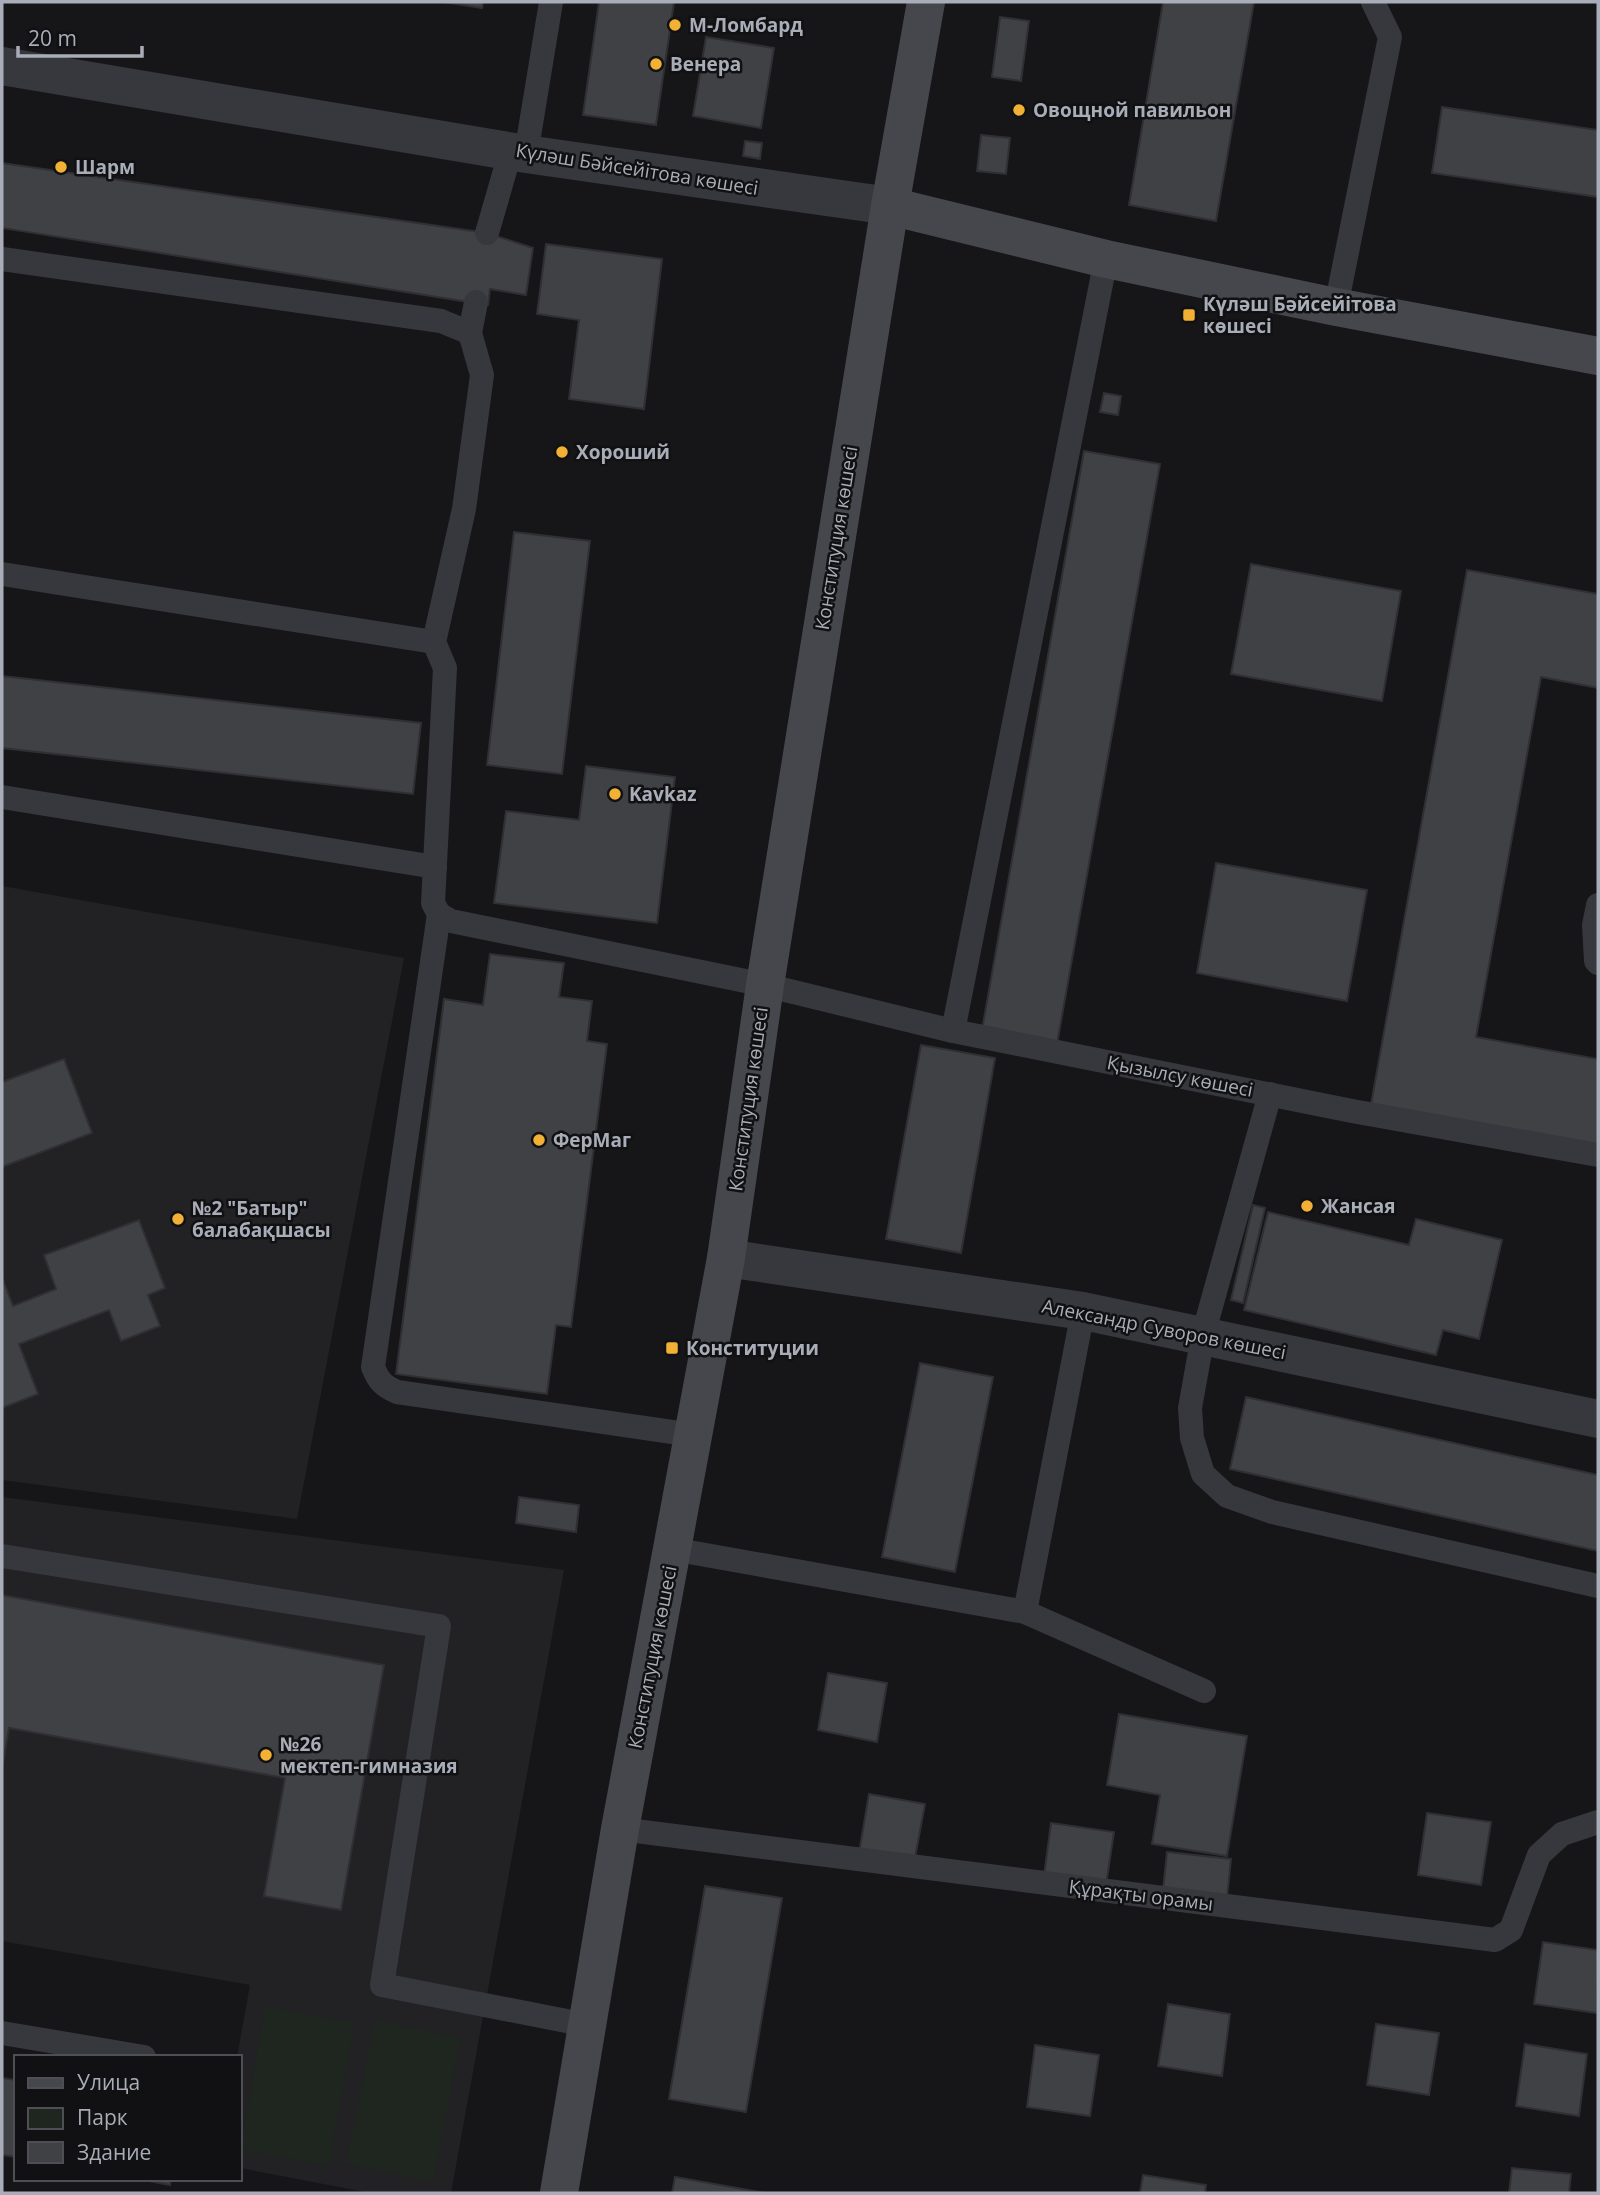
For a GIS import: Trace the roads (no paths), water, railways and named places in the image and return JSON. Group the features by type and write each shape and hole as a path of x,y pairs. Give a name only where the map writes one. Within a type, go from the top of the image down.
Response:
{"main road":[{"name":"Конституция көшесі","path":"558,2191 620,1829 726,1258 765,985 890,206 926,2"},
{"name":"Күләш Бәйсейітова көшесі","path":"890,206 1106,259 1336,307 1598,356"}],"street":[{"name":"Күләш Бәйсейітова көшесі","path":"2,65 518,152 890,206"},
{"name":"Александр Суворов көшесі","path":"726,1258 1083,1311 1598,1419"}],"lane":[{"path":"486,233 518,152 551,2"},
{"path":"1336,307 1391,37 1373,2"},
{"path":"2,259 441,321 470,333"},
{"path":"953,1031 1106,259"},
{"path":"476,302 470,333 482,375 464,509 434,642 445,668 433,903 439,914 373,1367 378,1380 397,1392 693,1435"},
{"path":"2,574 434,642"},
{"path":"2,797 435,867"},
{"path":"1598,905 1594,925 1598,963"},
{"name":"Қызылсу көшесі","path":"439,914 451,921 765,985 953,1031 1598,1155"},
{"path":"1270,1094 1203,1335 1189,1408 1192,1438 1203,1474 1227,1496 1272,1512 1598,1586"},
{"path":"1025,1612 1083,1311"},
{"path":"672,1549 1025,1612 1204,1691"},
{"path":"2,1556 439,1626 382,1985 587,2025"},
{"name":"Құрақты орамы","path":"620,1829 1495,1940 1511,1930 1538,1855 1562,1834 1598,1822"},
{"path":"2,2033 132,2055"}],"place":[{"name":"М-Ломбард","path":"675,25"},
{"name":"Венера","path":"656,64"},
{"name":"Овощной павильон","path":"1019,110"},
{"name":"Шарм","path":"61,167"},
{"name":"Күләш Бәйсейітова көшесі","path":"1189,315"},
{"name":"Хороший","path":"562,452"},
{"name":"Kavkaz","path":"615,794"},
{"name":"ФерМаг","path":"539,1140"},
{"name":"Жансая","path":"1307,1206"},
{"name":"№2 \"Батыр\" балабақшасы","path":"178,1219"},
{"name":"Конституции","path":"672,1348"},
{"name":"№26 мектеп-гимназия","path":"266,1755"}]}
